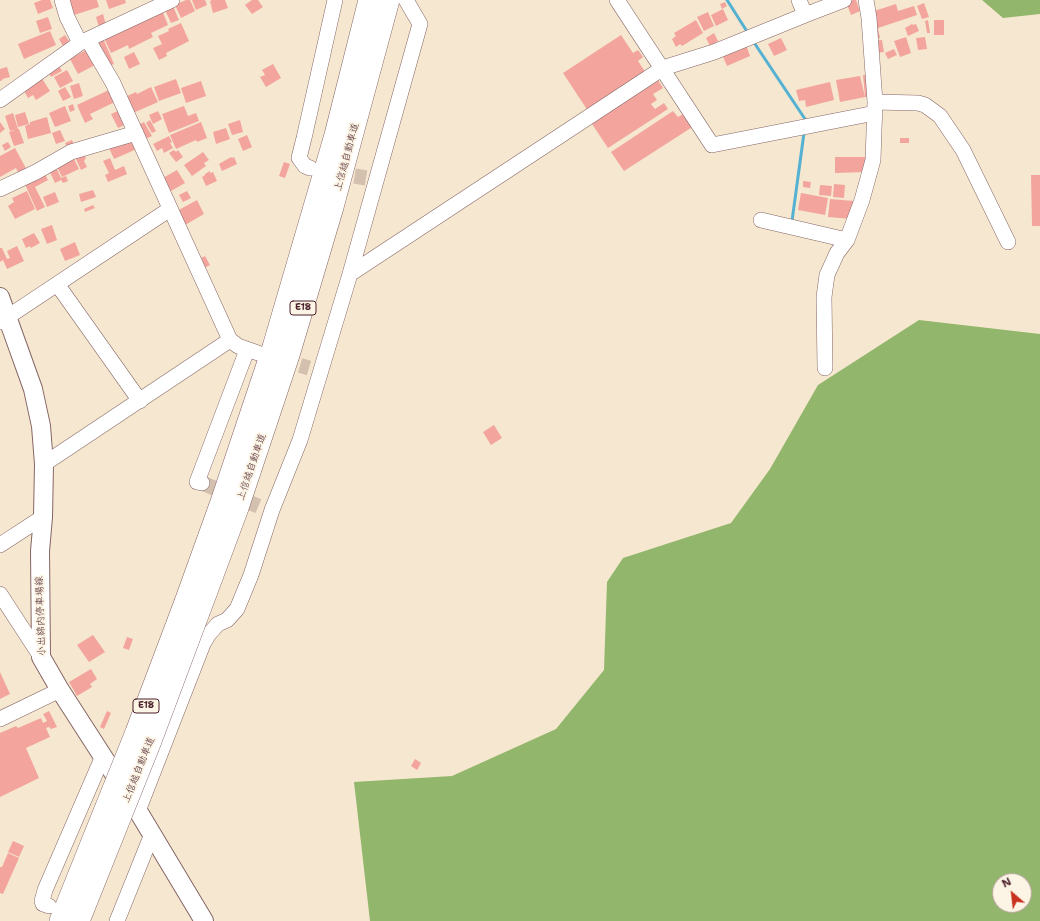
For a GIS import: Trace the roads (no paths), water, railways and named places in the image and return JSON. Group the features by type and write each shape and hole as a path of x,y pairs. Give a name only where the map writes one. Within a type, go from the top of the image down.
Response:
{"highway":[{"name":"上信越自動車道","path":"192,606 221,502 275,340 331,150 370,0"},
{"name":"上信越自動車道","path":"79,921 121,812 136,732 240,500 287,362 334,206 403,0"},
{"name":"上信越自動車道","path":"54,914 121,812"}],"main road":[{"name":"小出綿内停車場線","path":"0,297 3,320 33,389 42,426 44,464 43,517 40,551 41,657 60,690 103,756 121,812 152,834 204,921"}],"street":[{"path":"62,0 67,17 113,83 230,340 238,346 252,352 197,482 202,483"},
{"path":"0,100 84,42 172,0"},
{"path":"310,168 304,166 299,158 335,0"},
{"path":"121,812 203,644 218,624 227,620 237,609 251,575 267,509 300,440 315,370 350,274 371,180 420,24 403,0"},
{"path":"617,0 712,144 875,107 918,102 925,105 940,116 963,150 1008,242"},
{"path":"799,0 805,15"},
{"path":"350,274 663,68 714,52 844,0"},
{"path":"825,368 824,297 828,275 837,253 847,240 862,200 873,160 875,107 869,18 866,0"},
{"path":"0,189 36,172 71,152 136,133"},
{"path":"3,320 170,208"},
{"path":"761,220 847,240"},
{"path":"57,284 140,401"},
{"path":"44,464 230,340"},
{"path":"0,545 43,517"},
{"path":"0,594 41,657"},
{"path":"0,719 60,690"},
{"path":"54,914 43,904 42,901 45,890 103,756"},
{"path":"117,921 152,834"}],"waterway":[{"path":"727,0 748,33"},
{"path":"753,41 805,119"},
{"path":"792,221 804,133"}],"tunnel":[{"path":"332,172 366,178"},
{"path":"278,359 309,368"},
{"path":"202,483 263,508"}]}
